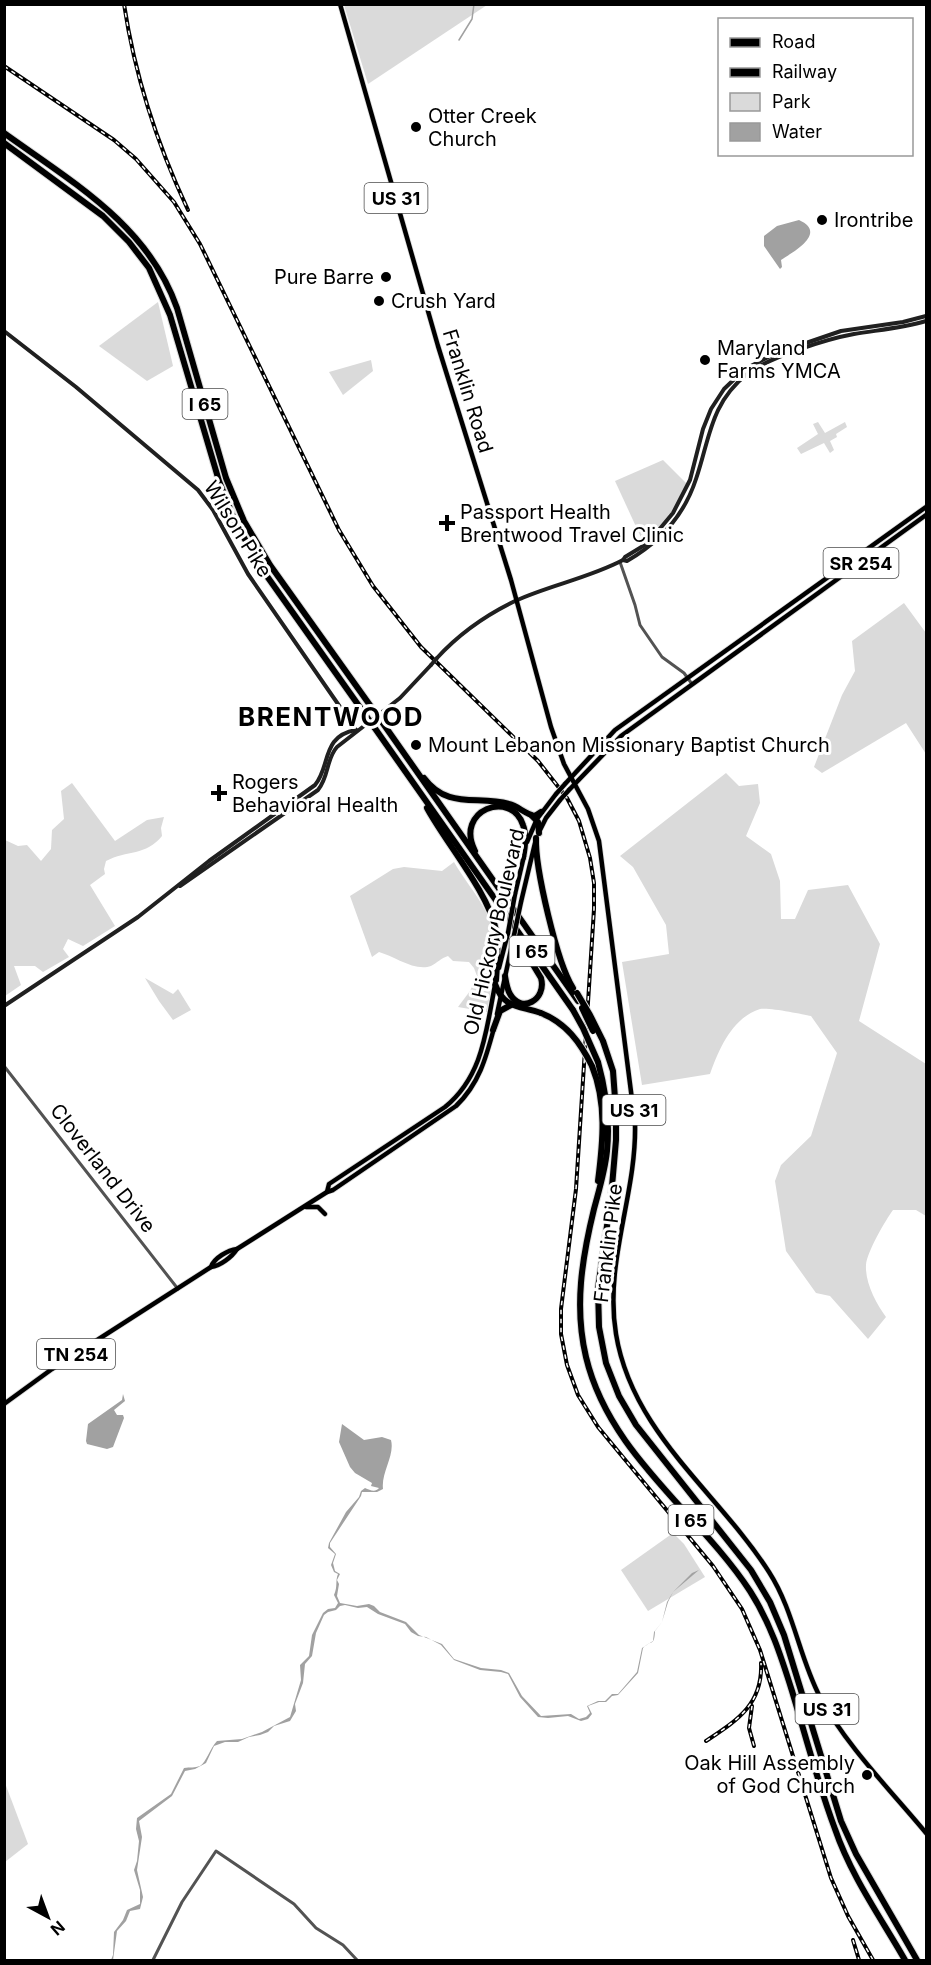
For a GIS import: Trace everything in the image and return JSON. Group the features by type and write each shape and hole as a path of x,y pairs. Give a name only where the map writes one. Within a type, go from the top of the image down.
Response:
{"highway":[{"name":"I 65","path":"4,133 112,212 139,239 155,261 179,312 226,478 246,525 270,566 578,1001 601,1042 613,1093 616,1140 611,1198 598,1288 599,1328 606,1363 619,1396 636,1425 752,1570 770,1602 784,1635 841,1821 856,1854 916,1960"},
{"name":"I 65","path":"4,143 103,216 126,238 146,264 162,293 170,315 216,474 236,524 264,572 573,1010 583,1028 606,1096 608,1134 606,1161 582,1265 579,1307 584,1349 599,1398 633,1453 734,1569 760,1607 780,1654 837,1835 850,1865 906,1960"},
{"path":"382,722 428,783 443,794 460,800 510,804 535,816 542,812"},
{"path":"417,789 490,911 499,950 496,982 501,995 512,1005 541,1013 558,1022 569,1031 595,1064"},
{"path":"486,870 470,841 470,833 474,818 490,807 509,809 523,822 525,836 523,858"},
{"path":"530,814 538,822 536,852 563,968 590,1015 601,1042"},
{"path":"489,894 540,976 541,992 531,1002 518,1002 509,993 505,976"},
{"path":"493,1030 500,1011 512,1005"}],"main road":[{"name":"Franklin Road","path":"340,4 438,346 516,601 555,739 574,784"},
{"path":"622,561 648,543 673,513 688,485 704,425 714,402 728,385 754,363 840,337 927,319"},
{"name":"Wilson Pike","path":"4,331 70,382 198,490 213,510 248,574 357,730"},
{"path":"4,1006 138,917 318,790 325,778 333,751 400,698 464,632 516,601 627,561 665,534 688,499 698,473 710,427 720,406 735,386 756,368 795,350"},
{"path":"754,363 756,368"},
{"path":"714,402 720,406"},
{"path":"704,425 710,427"},
{"name":"Old Hickory Boulevard","path":"327,1192 329,1184 453,1101 469,1081 480,1056 529,837 536,820 570,778 615,730 927,507"},
{"name":"Old Hickory Boulevard","path":"4,1404 52,1369 211,1267 213,1262 333,1190 446,1114 465,1098 481,1071 493,1030 538,835 546,818 560,800 621,736 927,516"},
{"path":"660,530 665,534"},
{"name":"Franklin Pike","path":"574,784 588,809 600,844 634,1107 636,1136 634,1158 613,1287 616,1335 625,1369 635,1395 654,1427 770,1574 789,1610 810,1674 829,1713 846,1737 927,1833"},
{"path":"303,1207 318,1207 326,1214"}],"street":[{"path":"622,561 640,625 662,657 681,671 692,684"},
{"name":"Cloverland Drive","path":"4,1066 177,1288"},
{"path":"153,1960 179,1907 216,1851 294,1904 316,1928 343,1946 357,1960"}],"green space":[{"path":"344,4 487,5 368,84"},
{"path":"158,302 173,366 147,381 99,346"},
{"path":"371,360 373,371 343,395 329,372"},
{"path":"818,422 825,433 845,422 847,427 830,441 834,450 830,453 824,443 801,454 797,448 818,434 813,424"},
{"path":"663,460 687,484 668,516 644,544 615,481"},
{"path":"904,603 926,633 926,754 906,723 822,773 814,767 842,695 855,671 852,641"},
{"path":"726,773 739,786 758,784 760,803 746,836 771,854 780,881 781,919 795,919 808,890 848,885 880,944 859,1021 926,1064 926,1216 916,1210 893,1210 873,1245 867,1259 867,1279 886,1317 868,1339 830,1296 816,1293 786,1251 775,1181 781,1165 811,1136 837,1053 811,1016 764,1009 750,1013 734,1027 722,1045 710,1074 642,1085 622,962 669,954 666,925 633,867 620,856"},
{"path":"72,783 115,841 147,820 164,817 161,828 162,836 143,850 106,861 105,874 90,885 115,926 83,946 68,939 63,949 69,957 43,972 35,966 14,966 21,985 5,996 5,840 18,846 27,845 41,861 51,849 52,830 64,819 61,791"},
{"path":"454,862 485,910 493,935 494,960 487,1012 458,1007 470,991 477,976 469,962 453,961 448,956 431,966 418,967 379,952 372,957 350,896 393,869 404,867 442,871"},
{"path":"145,978 173,994 178,989 191,1010 173,1020"},
{"path":"673,1533 684,1544 705,1577 648,1611 621,1570"},
{"path":"5,1783 28,1844 4,1862"}],"water":[{"path":"799,220 807,225 810,231 809,236 800,247 781,260 780,269 764,246 764,236 777,226"},
{"path":"123,1394 125,1401 114,1410 117,1415 123,1415 124,1418 113,1447 107,1449 87,1444 88,1424 122,1400"},
{"path":"342,1424 364,1440 382,1437 391,1440 392,1446 383,1489 377,1492 362,1492 330,1543 330,1547 336,1554 333,1563 335,1571 340,1574 337,1580 339,1584 337,1596 340,1603 374,1606 380,1612 406,1622 423,1637 411,1632 405,1624 378,1614 367,1607 358,1608 345,1605 324,1615 316,1633 312,1656 305,1664 303,1683 295,1704 296,1711 290,1721 274,1726 268,1732 260,1735 214,1746 206,1763 195,1769 185,1771 172,1796 139,1821 142,1837 137,1870 143,1897 140,1909 130,1911 126,1921 117,1931 113,1960 111,1960 114,1932 127,1910 140,1904 140,1890 134,1870 139,1841 136,1829 137,1818 171,1794 184,1768 200,1766 217,1741 242,1739 262,1732 290,1717 301,1680 300,1665 309,1656 312,1635 323,1613 335,1608 338,1603 334,1595 338,1574 334,1572 331,1565 335,1554 328,1548 329,1543 361,1491 365,1488 374,1491 379,1488 371,1486 372,1483 355,1473 350,1467 339,1442"},
{"path":"699,1570 673,1592 692,1573"},
{"path":"431,1640 442,1644 454,1659 481,1668 509,1673 522,1696 541,1716 571,1714 579,1719 590,1713 587,1706 598,1701 605,1701 612,1694 618,1694 637,1672 642,1648 646,1646 643,1648 638,1673 618,1695 612,1696 606,1702 588,1706 592,1714 588,1719 581,1721 568,1716 538,1717 520,1697 508,1674 480,1670 454,1660 441,1645"}],"waterway":[{"path":"459,40 472,19 474,4"}],"railway":[{"path":"124,4 134,58 149,110 166,160 188,210"},
{"path":"4,66 114,140 136,159 174,202 200,244 339,530 373,586 421,647 538,761 567,798 579,821 590,858 594,883 594,909 576,1189 561,1309 561,1334 567,1365 578,1395 598,1427 713,1566 742,1609 760,1650 831,1878 848,1916 873,1960"},
{"path":"706,1741 746,1710 757,1690 761,1663"},
{"path":"752,1706 749,1728 754,1746"},
{"path":"853,1940 859,1960"}],"place":[{"name":"Otter Creek Church","path":"416,127"},
{"name":"Irontribe","path":"822,220"},
{"name":"Pure Barre","path":"386,277"},
{"name":"Crush Yard","path":"379,301"},
{"name":"Maryland Farms YMCA","path":"705,360"},
{"name":"Passport Health Brentwood Travel Clinic","path":"447,523"},
{"name":"Mount Lebanon Missionary Baptist Church","path":"416,745"},
{"name":"Rogers Behavioral Health","path":"219,793"},
{"name":"Oak Hill Assembly of God Church","path":"867,1775"}],"district":[{"name":"BRENTWOOD","path":"331,716"}]}
